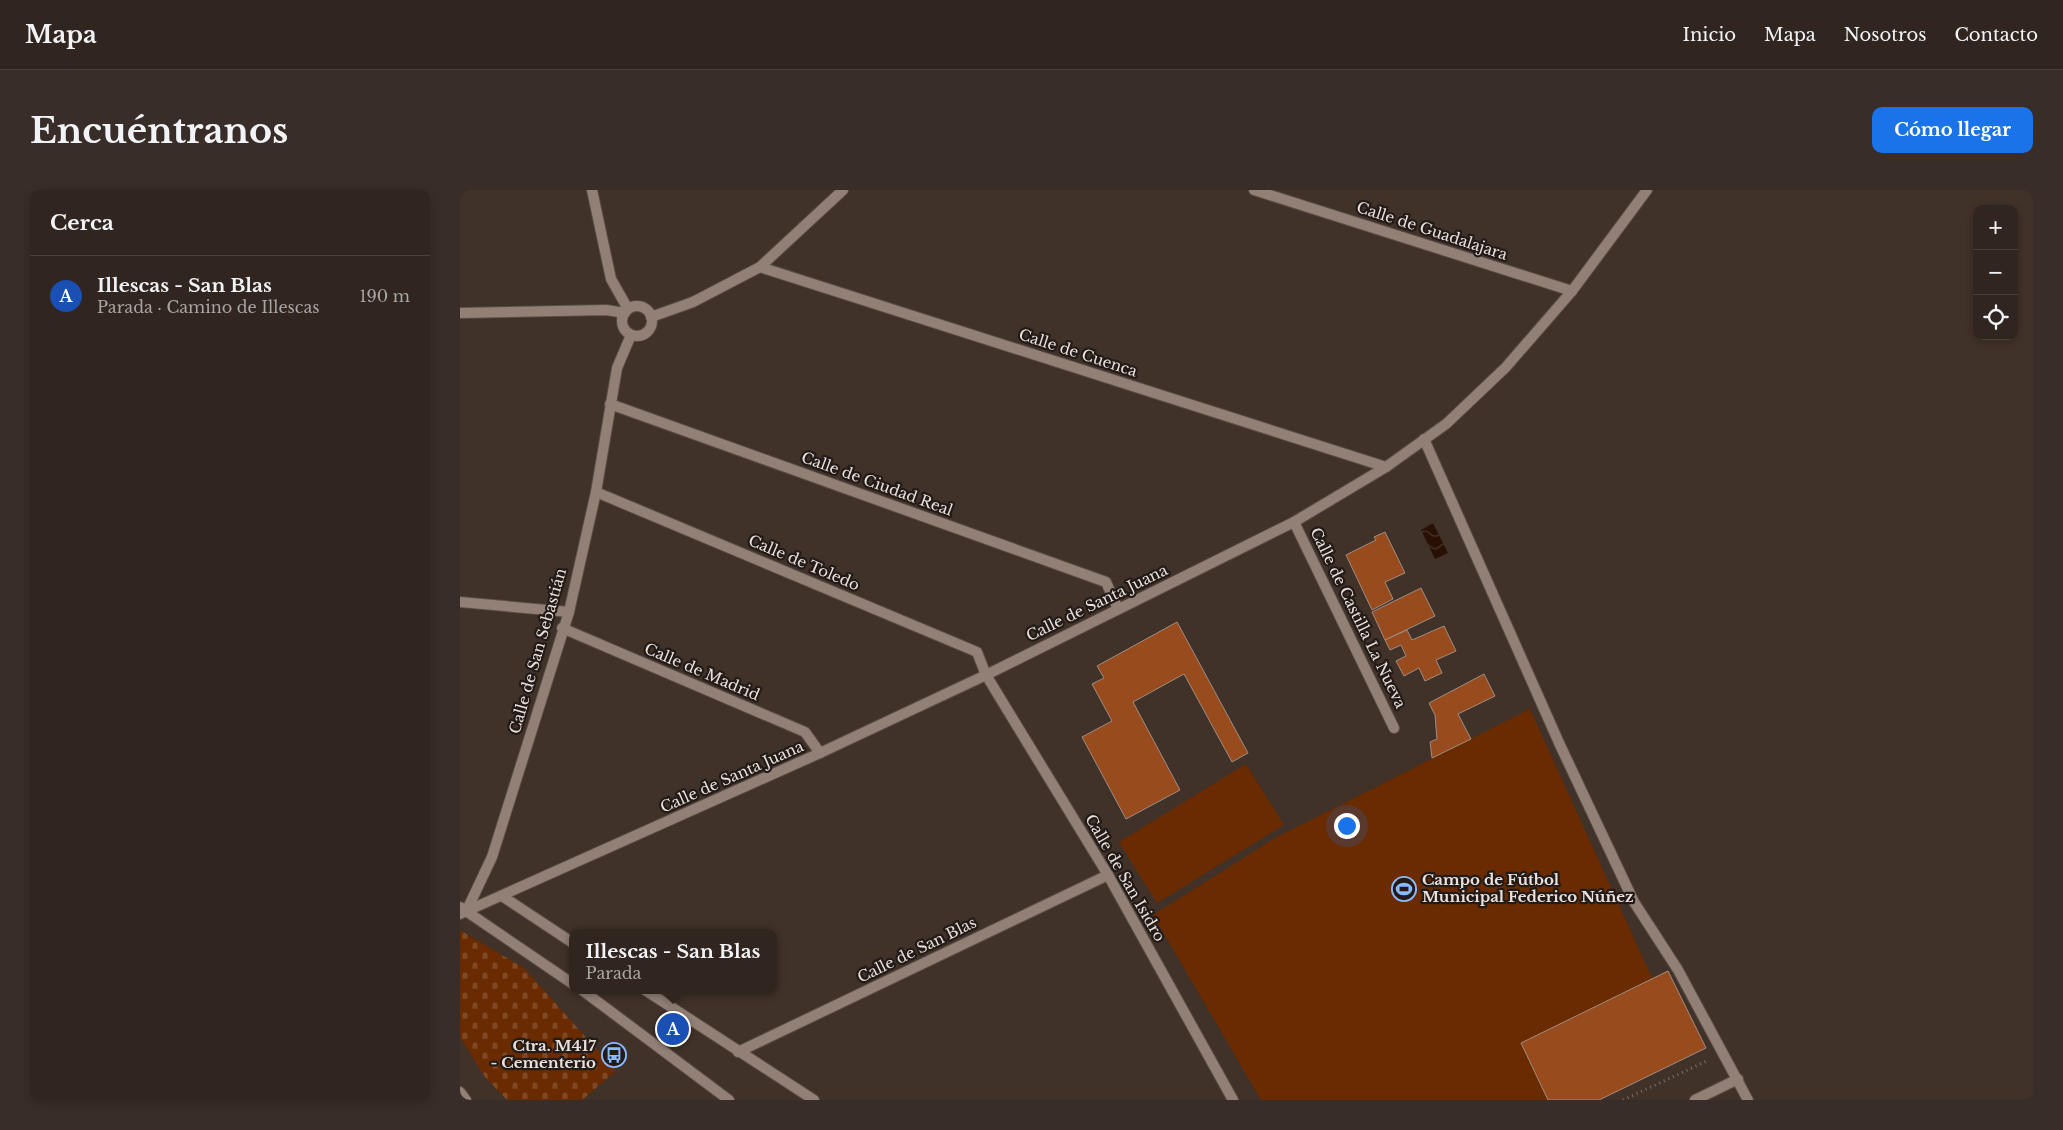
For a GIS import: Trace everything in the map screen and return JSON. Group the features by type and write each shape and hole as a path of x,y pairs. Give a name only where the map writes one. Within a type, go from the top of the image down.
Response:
{"street":[{"path":"460,313 626,311 638,306 651,316 651,326 644,334 631,335 622,323 626,311 611,279 592,190"},
{"path":"651,316 693,302 760,267 843,190"},
{"name":"Calle de Guadalajara","path":"1254,190 1572,291"},
{"name":"Calle de Santa Juana","path":"462,911 502,896 820,754 986,675 1294,522 1386,467 1446,424 1506,367 1572,291 1647,190"},
{"name":"Calle de Cuenca","path":"760,267 1386,467"},
{"name":"Calle de San Sebastián","path":"462,911 492,857 562,628 569,612 596,492 610,404 618,368 631,335"},
{"name":"Calle de Ciudad Real","path":"610,404 1106,582 1118,609"},
{"path":"1424,439 1560,745 1634,902 1678,970 1748,1100"},
{"name":"Calle de Toledo","path":"596,492 977,652 986,675"},
{"name":"Calle de Castilla La Nueva","path":"1294,522 1394,728"},
{"path":"460,602 569,612"},
{"name":"Calle de Madrid","path":"562,628 805,732 820,754"},
{"name":"Calle de San Isidro","path":"986,675 1108,875 1233,1100"},
{"name":"Calle de San Blas","path":"738,1052 1108,875"},
{"path":"502,896 569,940"},
{"path":"462,911 569,981"},
{"path":"587,994 729,1100"},
{"path":"651,994 814,1100"},
{"path":"1695,1100 1738,1079"},
{"path":"460,1092 466,1100"}],"path":[{"path":"1623,1100 1718,1056"}],"green space":[{"name":"Campo de Fútbol Municipal Federico Núñez","path":"1530,709 1652,978 1668,971 1706,1048 1599,1100 1261,1100 1153,915 1275,838"},
{"path":"1246,764 1284,825 1157,903 1119,842"},
{"path":"460,930 524,968 616,1071 582,1100 507,1100 485,1077 460,1037"}],"water":[{"path":"1433,523 1448,553 1435,559 1421,530"}],"building":[{"path":"1385,532 1405,573 1385,582 1393,599 1372,610 1346,555 1376,540 1374,537"},
{"path":"1421,588 1435,616 1385,640 1372,612"},
{"path":"1177,622 1248,753 1232,762 1184,674 1133,702 1180,790 1126,819 1082,737 1112,721 1092,684 1104,678 1097,666"},
{"path":"1444,626 1456,651 1436,660 1442,673 1425,681 1419,668 1404,676 1396,661 1406,656 1401,645 1390,650 1385,640 1407,630 1412,640"},
{"path":"1484,674 1495,696 1458,714 1471,739 1432,758 1430,742 1437,739 1435,715 1429,703"},
{"path":"1668,971 1706,1048 1599,1100 1548,1100 1521,1043"}],"place":[{"name":"Campo de Fútbol Municipal Federico Núñez","path":"1404,889"},
{"name":"Illescas - San Blas","path":"673,1029"},
{"name":"Ctra. M417 - Cementerio","path":"614,1055"}]}
